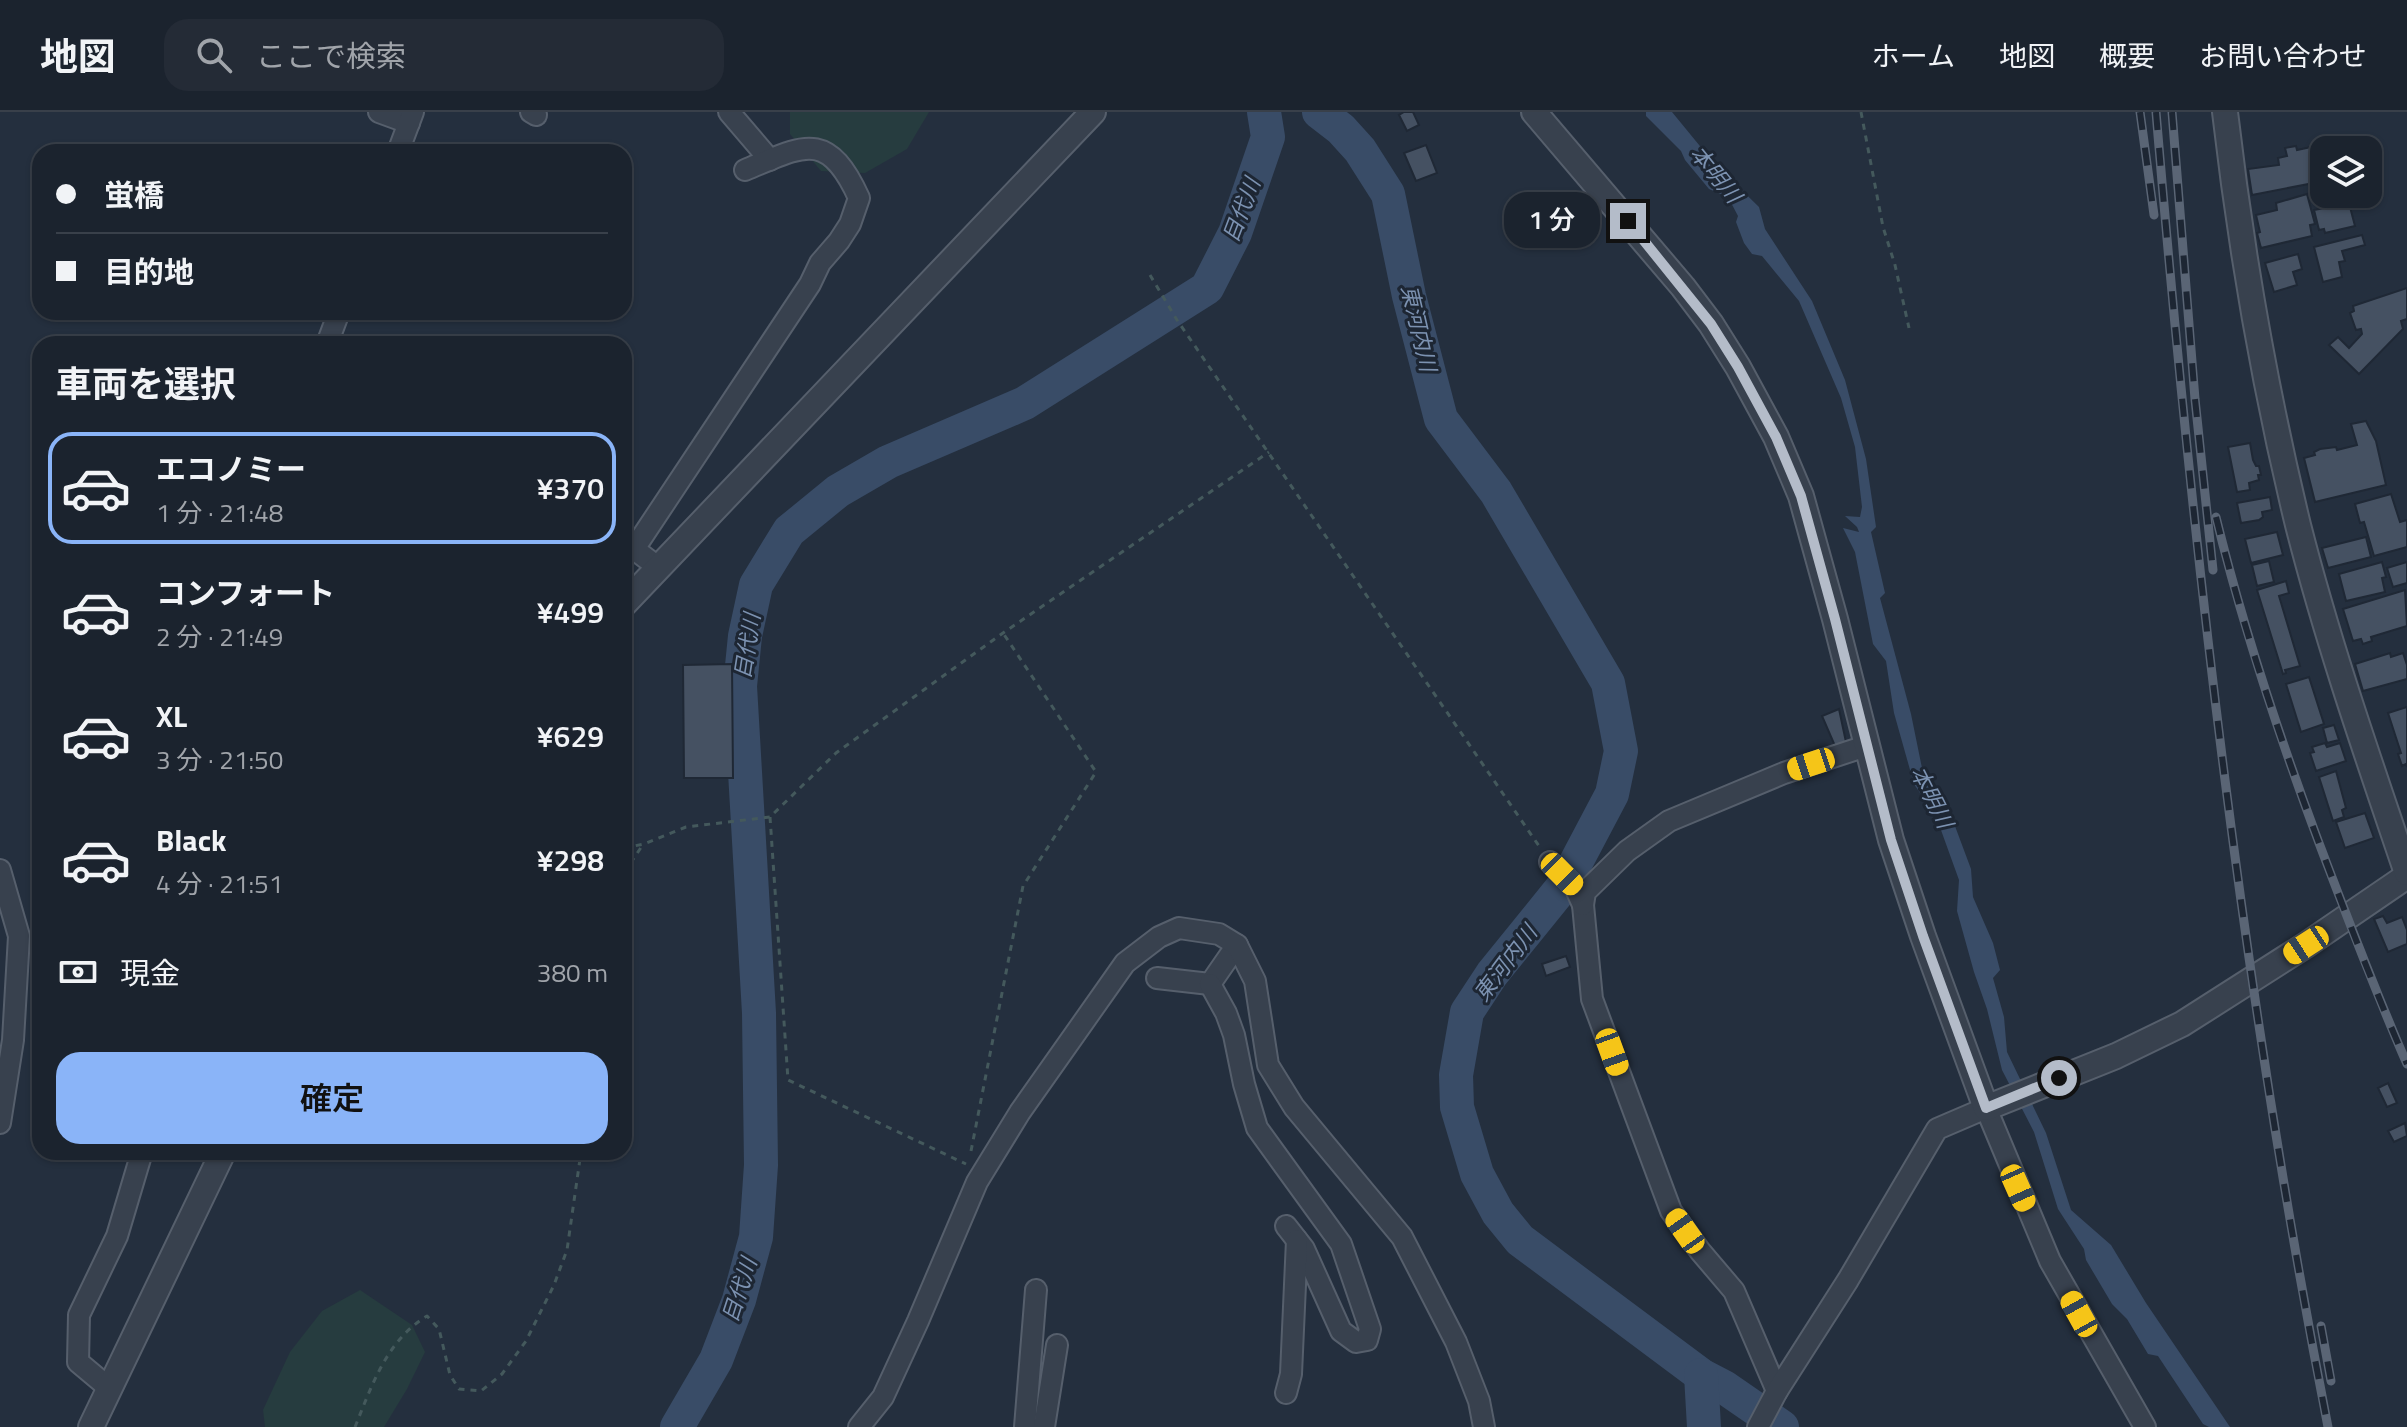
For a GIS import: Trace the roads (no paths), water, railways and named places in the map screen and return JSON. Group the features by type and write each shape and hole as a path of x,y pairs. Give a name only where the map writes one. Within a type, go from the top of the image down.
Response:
{"street":[{"path":"379,112 411,118 401,144"},
{"path":"729,112 770,160"},
{"path":"632,596 1093,112"},
{"path":"1534,112 1711,324 1776,437 1801,496 1891,840 1923,936 1994,1104 2050,1261 2145,1427"},
{"path":"1758,1427 1937,1129 2116,1056 2182,1024 2306,945 2407,874 2344,685 2299,526 2264,368 2240,229 2225,112"},
{"path":"659,568 634,549 810,284 820,263 850,224 859,198 850,178 836,159 817,149 795,149 745,170"},
{"path":"1579,896 1627,851 1669,821 1784,773 1866,746"},
{"path":"1550,862 1579,896 1592,999 1671,1211 1734,1291 1774,1396"},
{"path":"0,870 9,937 13,1040 0,1123"},
{"path":"859,1427 883,1397 977,1182 1020,1112 1125,963 1159,937 1179,928 1219,934 1237,945 1255,981 1268,1065 1294,1107 1402,1237 1456,1342 1479,1401 1484,1427"},
{"path":"1210,984 1237,945"},
{"path":"1157,978 1210,984"},
{"path":"1210,984 1234,1035 1257,1128 1341,1244 1370,1329 1367,1340 1356,1342 1341,1331 1304,1249 1292,1233 1291,1374 1286,1393"},
{"path":"109,1388 78,1362 79,1315 117,1236 140,1160"},
{"path":"91,1427 219,1160"},
{"path":"1025,1427 1036,1290"},
{"path":"1044,1427 1057,1345"}],"water":[{"name":"本明川","path":"1646,112 1672,112 1713,162 1759,207 1765,229 1812,301 1845,380 1866,459 1876,527 1871,532 1885,593 1880,598 1922,768 1946,802 1971,869 1973,897 1993,943 2000,970 1993,978 2004,1017 2007,1052 2046,1133 2071,1210 2111,1245 2146,1303 2230,1427 2203,1424 2158,1356 2148,1354 2127,1319 2112,1304 2086,1260 2084,1249 2058,1209 2034,1132 2002,1070 1957,911 1959,880 1937,819 1914,784 1894,713 1886,661 1873,644 1855,552 1843,528 1859,532 1845,516 1860,517 1862,507 1855,447 1841,398 1799,301 1762,256 1752,254 1744,243 1736,222 1738,216 1728,197 1709,189 1681,151 1646,116"}],"waterway":[{"name":"目代川","path":"677,1427 716,1360 739,1300 756,1237 761,1165 759,1013 740,686 745,636 756,585 789,531 838,491 888,462 1025,403 1207,288 1235,233 1268,137 1264,112"},
{"name":"東河内川","path":"1319,112 1341,129 1360,150 1388,194 1409,296 1441,419 1496,492 1608,683 1621,751 1612,794 1564,885 1492,974 1467,1012 1456,1075 1457,1107 1477,1174 1498,1213 1520,1240 1701,1375 1782,1427"},
{"path":"1701,1375 1704,1427"}],"railway":[{"path":"2140,112 2154,215"},
{"path":"2156,112 2187,442 2224,772 2270,1100 2328,1427"},
{"path":"2172,112 2195,399 2213,570"},
{"path":"2216,517 2250,641 2290,763 2407,1064"},
{"path":"2321,1326 2331,1381"}]}
